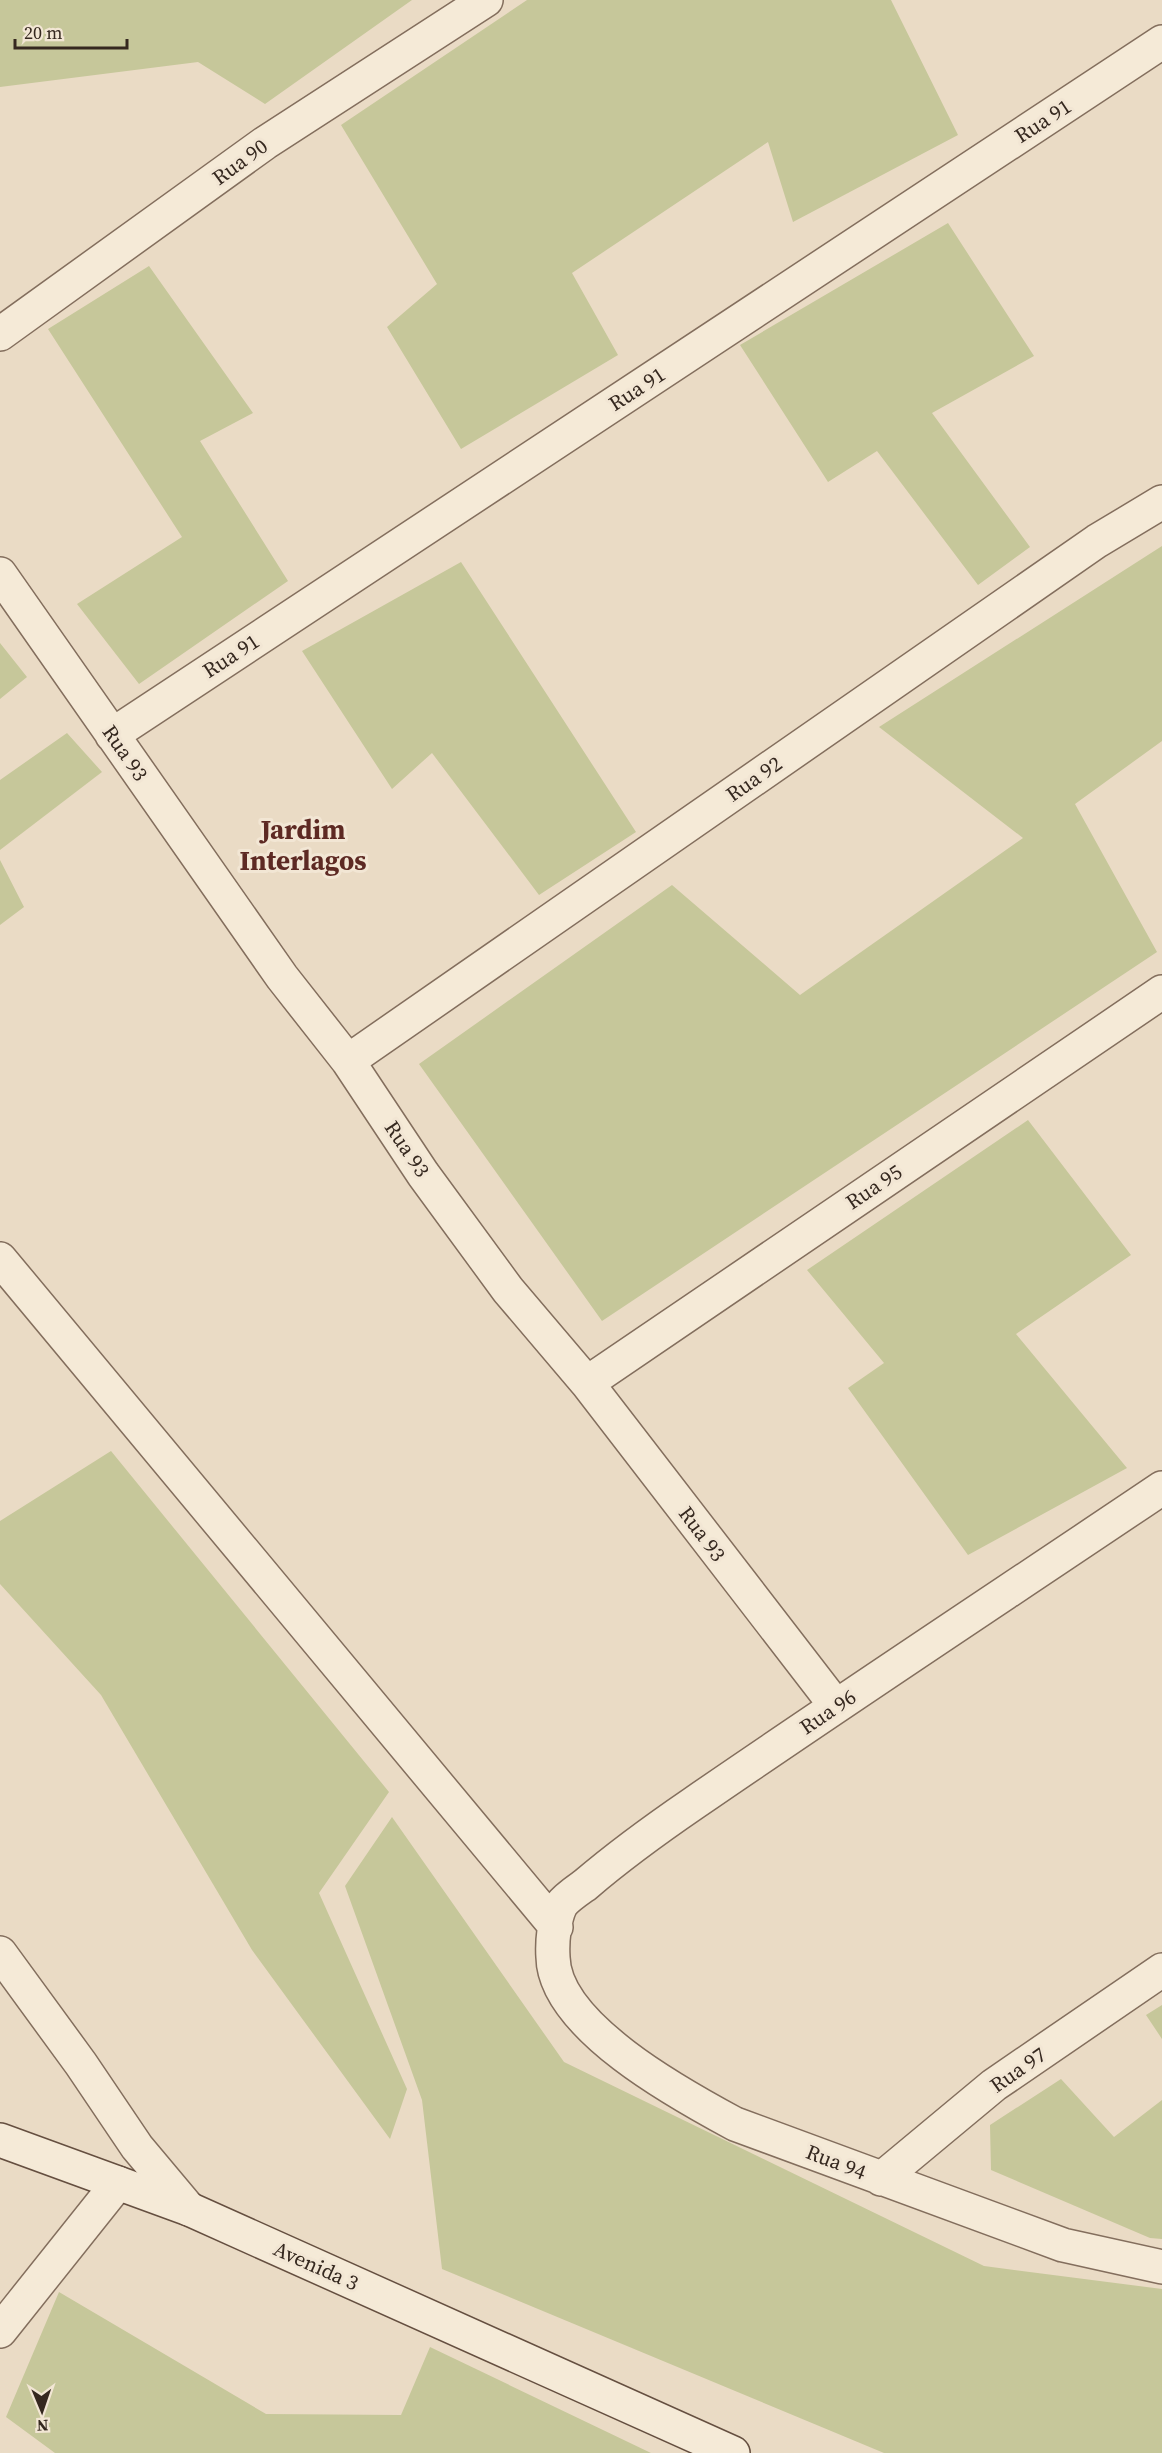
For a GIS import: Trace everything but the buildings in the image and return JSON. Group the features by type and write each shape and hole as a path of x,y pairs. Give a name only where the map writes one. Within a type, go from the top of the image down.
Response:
{"street":[{"name":"Rua 90","path":"0,334 266,143 486,0"},
{"name":"Rua 91","path":"112,735 1162,42"},
{"name":"Rua 92","path":"348,1061 1097,541 1162,502"},
{"name":"Rua 93","path":"0,574 282,977 348,1061 423,1174 508,1290 586,1383 836,1706"},
{"name":"Rua 95","path":"586,1383 1161,993"},
{"path":"0,1259 556,1927"},
{"name":"Rua 96","path":"556,1976 553,1958 556,1927 562,1904 625,1850 1162,1488"},
{"name":"Avenida 3","path":"0,1953 81,2064 137,2147 189,2209 733,2453"},
{"name":"Rua 97","path":"881,2179 994,2085 1162,1970"},
{"name":"Rua 94","path":"556,1976 570,2004 590,2026 643,2070 688,2099 735,2124 1063,2245 1162,2267"},
{"path":"0,2139 189,2209"},
{"path":"0,2331 118,2183"}],"green space":[{"path":"0,0 412,0 265,104 198,62 0,87"},
{"path":"527,0 891,0 958,135 793,222 768,142 572,273 618,355 461,449 387,327 437,284 341,125"},
{"path":"948,223 1034,356 932,413 1030,547 978,585 877,451 828,482 740,345"},
{"path":"149,266 253,413 200,441 288,581 139,684 77,604 182,537 48,329"},
{"path":"1162,546 1162,741 1075,804 1157,952 602,1321 419,1064 672,885 800,995 1023,838 879,727"},
{"path":"461,562 636,832 539,895 432,753 392,789 302,651"},
{"path":"0,643 27,677 0,699"},
{"path":"67,733 102,772 0,850 0,780"},
{"path":"0,860 24,907 0,925"},
{"path":"1028,1120 1131,1255 1016,1334 1127,1468 968,1555 848,1388 884,1363 807,1270"},
{"path":"111,1451 389,1792 319,1893 407,2089 390,2139 252,1950 101,1695 0,1584 0,1521"},
{"path":"392,1817 564,2062 984,2266 1162,2289 1162,2453 884,2453 442,2269 422,2100 345,1886"},
{"path":"1162,2005 1162,2039 1146,2015"},
{"path":"1061,2079 1114,2137 1162,2100 1162,2239 1150,2238 991,2170 990,2125"},
{"path":"59,2292 266,2414 401,2415 430,2347 651,2453 55,2453 6,2417"}],"district":[{"name":"Jardim Interlagos","path":"303,846"}]}
